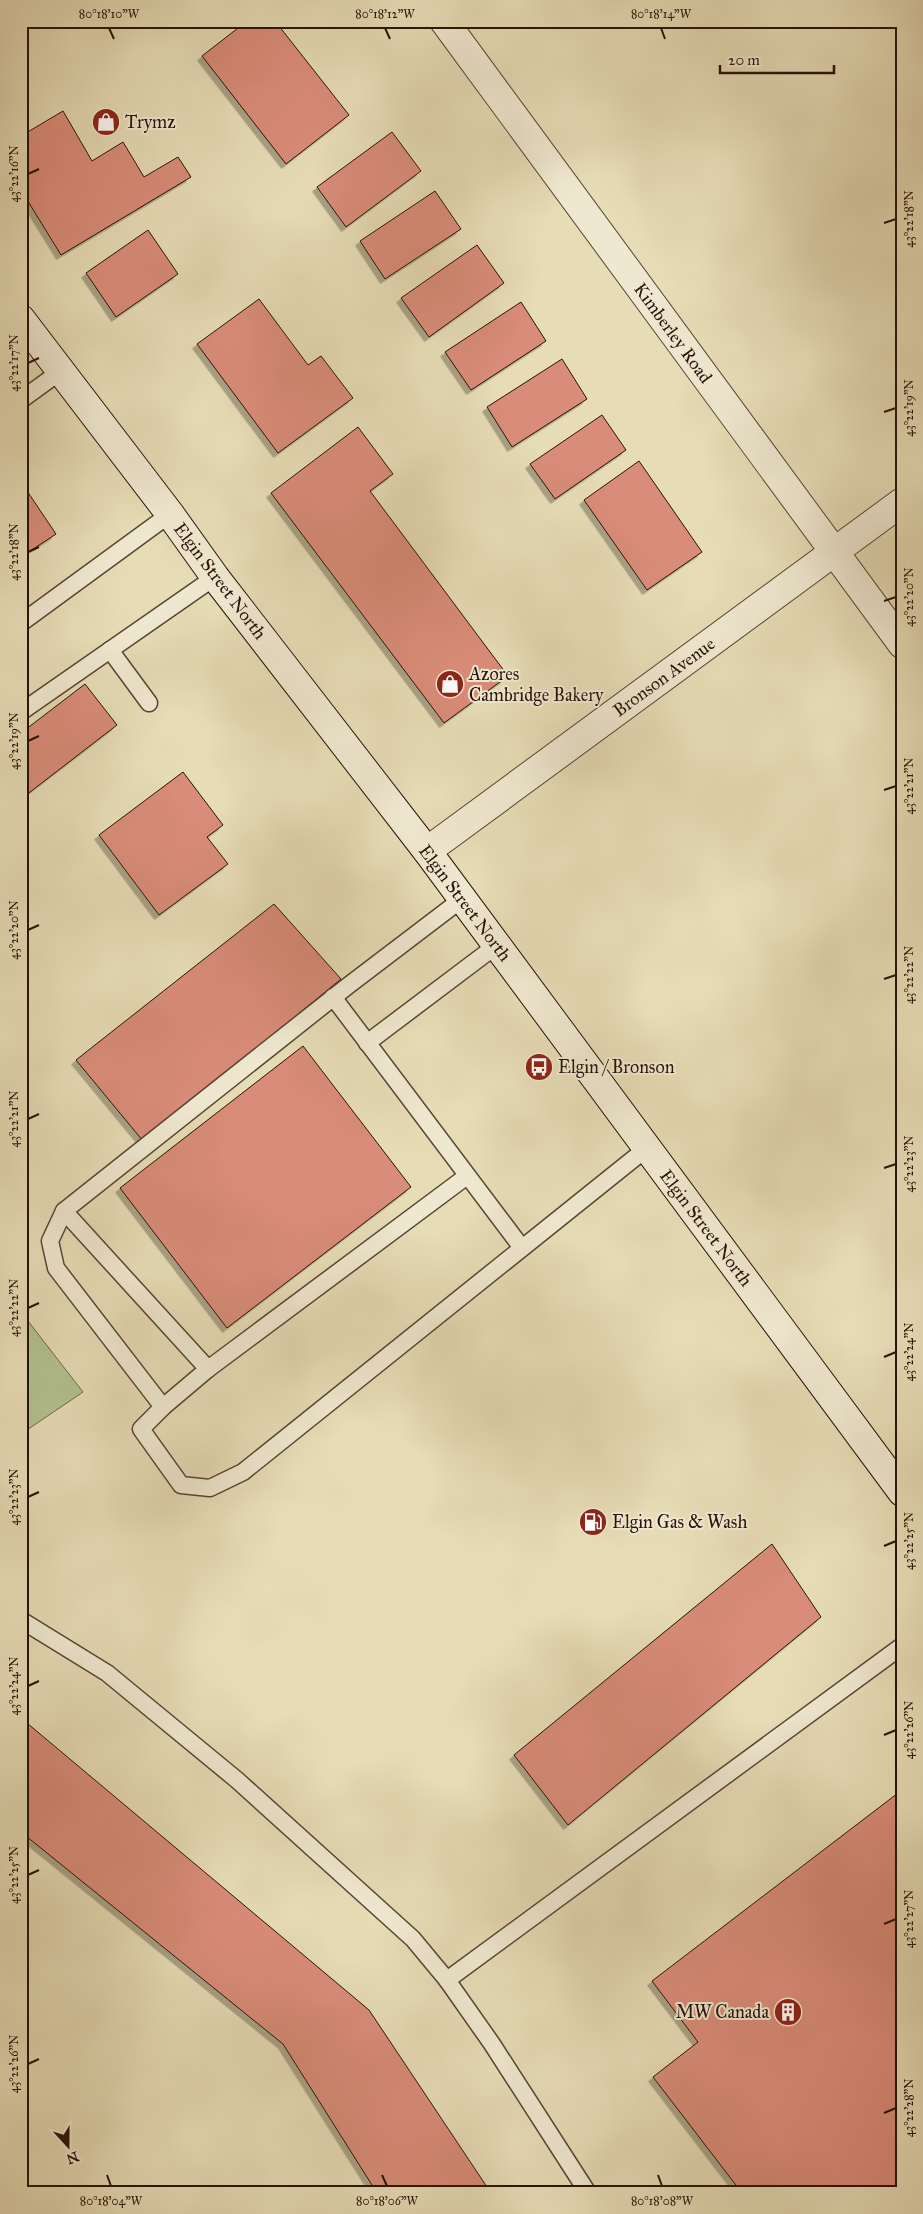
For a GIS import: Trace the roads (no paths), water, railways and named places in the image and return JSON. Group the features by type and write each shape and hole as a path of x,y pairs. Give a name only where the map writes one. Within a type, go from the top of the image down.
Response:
{"street":[{"name":"Kimberley Road","path":"444,21 902,644"},
{"name":"Elgin Street North","path":"21,319 170,514 215,577 427,851 902,1492"},
{"name":"Bronson Avenue","path":"427,851 902,502"}],"lane":[{"path":"21,400 61,371"},
{"path":"21,623 170,514"},
{"path":"21,712 215,577"},
{"path":"110,650 149,703"},
{"path":"163,1407 56,1268 50,1241 64,1212 333,997 462,899"},
{"path":"368,1043 497,946"},
{"path":"333,997 522,1248"},
{"path":"467,1176 208,1369 163,1407 141,1429 181,1485 210,1488 242,1472 647,1148"},
{"path":"64,1212 208,1369"},
{"path":"21,1620 107,1673 237,1780 413,1939 447,1980 492,2044 588,2193"},
{"path":"447,1980 902,1646"}],"place":[{"name":"Trymz","path":"106,122"},
{"name":"Azores Cambridge Bakery","path":"450,684"},
{"name":"Elgin / Bronson","path":"539,1067"},
{"name":"Elgin Gas & Wash","path":"593,1522"},
{"name":"MW Canada","path":"788,2012"}]}
